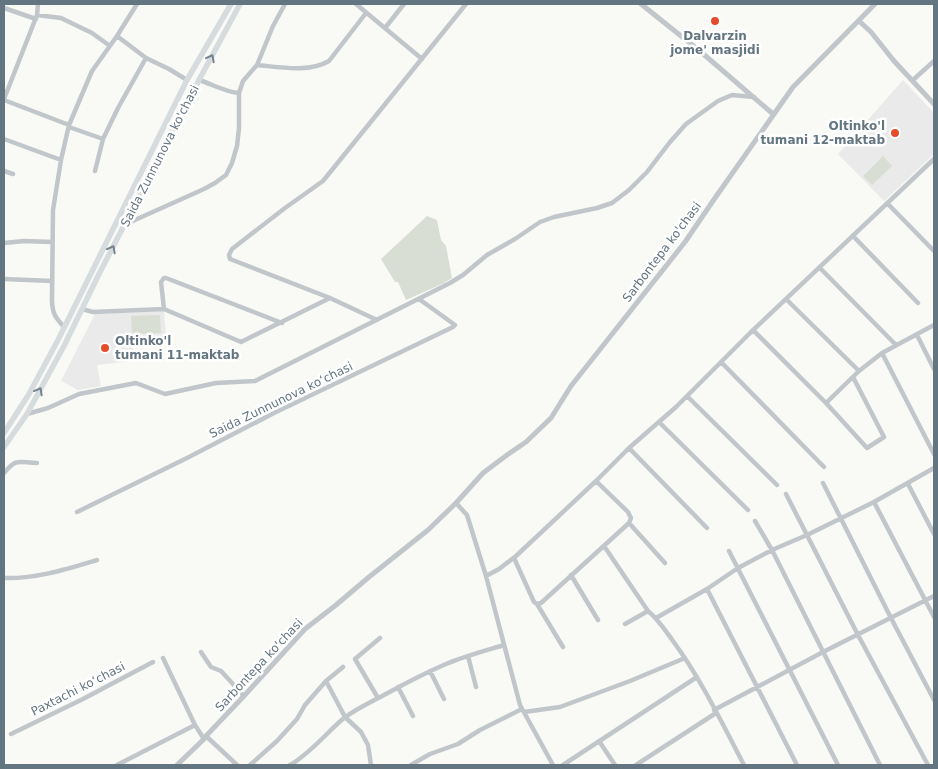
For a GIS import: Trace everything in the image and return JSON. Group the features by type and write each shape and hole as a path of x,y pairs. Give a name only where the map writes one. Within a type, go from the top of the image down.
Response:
{"main road":[{"name":"Saida Zunnunova ko'chasi","path":"4,433 29,394 75,307 188,80 231,4"},
{"name":"Saida Zunnunova ko'chasi","path":"4,447 27,414 64,346 99,274 240,4"},
{"path":"92,271 99,274"}],"street":[{"path":"38,4 36,17 4,99 103,139"},
{"path":"64,327 56,319 52,310 53,210 61,160 69,126 92,71 137,4"},
{"path":"126,224 204,189 226,174 232,163 236,146 239,128 239,93 243,81 257,65 273,26 285,4"},
{"path":"356,4 422,58"},
{"path":"385,28 404,4"},
{"path":"377,320 330,298 230,259 229,255 232,249 323,181 466,4"},
{"path":"641,4 773,114"},
{"name":"Sarbontepa ko'chasi","path":"177,765 305,629 428,530 483,473 526,442 551,418 571,386 685,242 792,87 875,4"},
{"path":"4,9 36,17 61,18 92,33 110,46"},
{"path":"257,65 287,68 322,65 329,61 366,12"},
{"path":"859,21 871,32 934,104"},
{"path":"116,36 146,58 188,80"},
{"path":"95,170 103,139 146,58"},
{"path":"912,80 934,61"},
{"path":"199,80 239,93"},
{"path":"27,414 48,408 78,394 136,383 165,394 216,383 255,381 419,300 463,276 487,255 540,222 612,203 629,190 647,172 686,124 718,101 732,96 754,97"},
{"path":"4,139 61,160"},
{"path":"486,576 514,558 629,448 676,407 753,330 934,159"},
{"path":"4,171 13,174"},
{"path":"888,203 934,251"},
{"path":"853,236 918,303"},
{"path":"4,243 24,241 52,242"},
{"path":"820,268 896,345"},
{"path":"164,309 161,282 166,278 282,322"},
{"path":"4,280 52,281"},
{"path":"82,308 93,312 164,309 241,342 330,298"},
{"path":"786,299 858,371"},
{"name":"Saida Zunnunova koʻchasi","path":"76,512 455,325 419,300"},
{"path":"826,403 858,371 882,353 934,326"},
{"path":"753,330 868,448 884,436 853,377"},
{"path":"917,335 934,369"},
{"path":"882,353 934,454"},
{"path":"721,362 824,467"},
{"path":"687,396 777,485"},
{"path":"658,422 748,510"},
{"path":"629,448 708,528"},
{"path":"4,474 16,462 37,463"},
{"path":"656,618 707,589 738,568 874,502 934,468"},
{"path":"537,604 541,603 629,523 631,518 628,512 596,481"},
{"path":"823,483 890,618 934,700"},
{"path":"908,484 934,534"},
{"path":"786,494 858,635 928,765"},
{"path":"874,502 934,617"},
{"path":"456,503 466,515 486,576 518,698 523,711 553,765"},
{"path":"755,521 772,550 880,765"},
{"path":"629,523 665,563"},
{"path":"604,546 648,611 656,618 685,658 744,765"},
{"path":"729,551 838,765"},
{"path":"514,558 534,602 563,647"},
{"path":"4,578 58,572 97,560"},
{"path":"571,575 598,620"},
{"path":"707,589 797,765"},
{"path":"636,765 715,711 756,687 934,596"},
{"path":"625,624 648,611"},
{"path":"378,698 355,659 380,638"},
{"path":"290,765 315,746 346,717 378,698 430,671 504,644"},
{"path":"201,652 211,667 221,670 244,696"},
{"path":"468,656 476,687"},
{"path":"163,658 195,725 205,737 237,765"},
{"path":"411,765 430,754 458,744 480,730 523,711 560,706 685,658"},
{"name":"Paxtachi koʻchasi","path":"11,734 84,699 153,662"},
{"path":"253,764 277,741 326,681 343,667"},
{"path":"430,671 444,699"},
{"path":"563,765 697,677"},
{"path":"326,681 346,717 361,732 368,745 371,765"},
{"path":"398,687 414,716"},
{"path":"118,765 195,725"},
{"path":"600,741 615,765"}],"shaded area":[{"name":"Oltinko'l tumani 12-maktab","path":"903,80 934,113 934,154 884,201 838,154"},
{"path":"883,156 892,166 872,185 863,176"},
{"path":"427,216 437,220 441,240 446,246 452,278 406,300 398,282 395,282 381,259"},
{"name":"Oltinko'l tumani 11-maktab","path":"164,311 166,336 132,338 133,355 130,355 131,361 97,365 101,386 78,390 61,381 95,314"},
{"path":"160,315 161,333 132,334 131,316"}],"place":[{"name":"Dalvarzin jome' masjidi","path":"715,21"},
{"name":"Oltinko'l tumani 12-maktab","path":"895,133"},
{"name":"Oltinko'l tumani 11-maktab","path":"105,348"}]}
